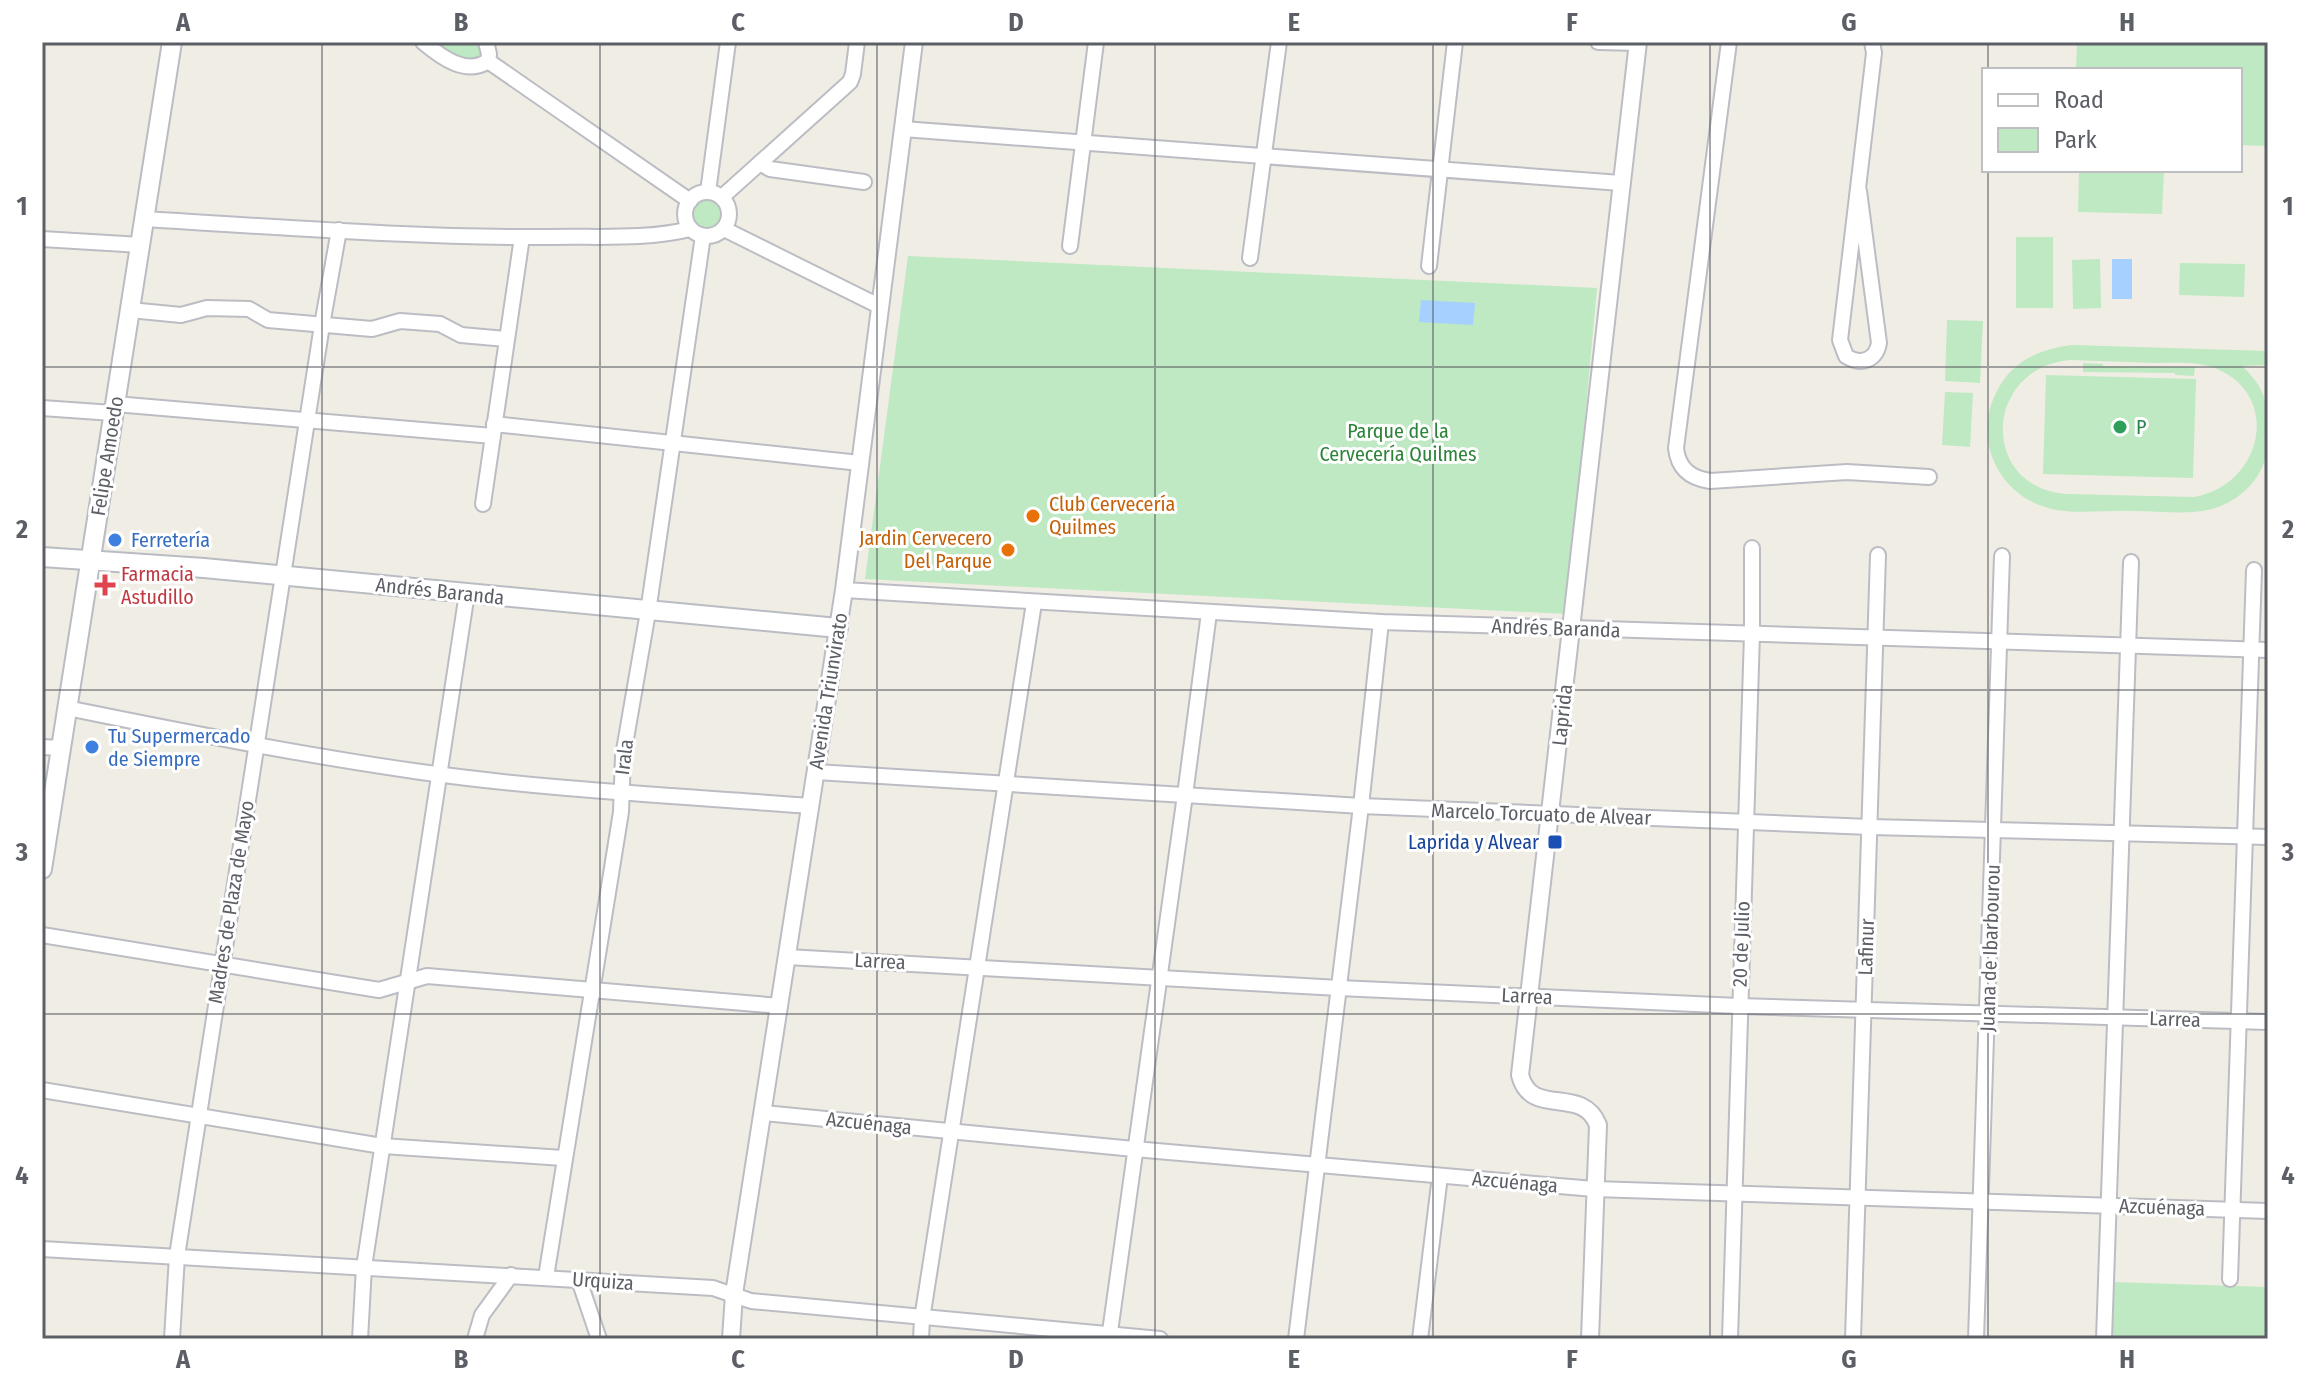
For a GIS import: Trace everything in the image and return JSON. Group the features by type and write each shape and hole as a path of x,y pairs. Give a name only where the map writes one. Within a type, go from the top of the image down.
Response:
{"main road":[{"name":"Felipe Amoedo","path":"42,869 51,748 67,708 172,42"},
{"name":"Andrés Baranda","path":"42,557 284,576 838,628"}],"street":[{"path":"423,42 452,62 469,68 488,61"},
{"path":"486,42 488,61"},
{"path":"145,219 522,237 718,234 728,223 729,209 715,194 728,42"},
{"path":"697,232 685,215 690,201 695,196 715,194 760,163 850,82 857,42"},
{"path":"903,42 914,42"},
{"name":"Avenida Triunvirato","path":"731,1339 734,1294 844,590 914,42"},
{"path":"1070,246 1096,42"},
{"path":"1250,258 1279,42"},
{"path":"1429,266 1455,42"},
{"path":"1598,42 1638,42"},
{"name":"Laprida","path":"1590,1339 1598,1125 1595,1117 1581,1105 1531,1094 1520,1075 1638,42"},
{"path":"1729,42 1676,448 1710,481 1847,472 1929,477"},
{"path":"1859,191 1879,343 1874,356 1859,362 1846,356 1840,340 1874,53 1872,42"},
{"path":"488,61 690,201"},
{"path":"903,129 1621,183"},
{"path":"760,163 770,169 864,182"},
{"path":"724,229 881,307"},
{"name":"Madres de Plaza de Mayo","path":"172,1339 177,1256 198,1115 339,230"},
{"name":"Irala","path":"546,1277 621,812 623,756 648,612 697,232"},
{"path":"483,504 522,237"},
{"path":"42,239 141,245"},
{"path":"130,310 181,315 207,308 249,309 268,320 378,329 400,321 440,324 461,335 506,339"},
{"path":"42,408 114,408 493,430 860,463"},
{"name":"20 de Julio","path":"1730,1339 1747,822 1752,548"},
{"name":"Lafinur","path":"1853,1339 1878,555"},
{"name":"Juana de Ibarbourou","path":"1976,1339 1983,1202 2002,556"},
{"path":"2104,1339 2131,562"},
{"path":"2230,1279 2254,570"},
{"name":"Andrés Baranda","path":"844,590 1381,622 2268,650"},
{"path":"360,1339 364,1267 467,593"},
{"path":"921,1339 1034,603"},
{"path":"1109,1336 1209,613"},
{"path":"1296,1339 1381,622"},
{"path":"67,708 255,746 439,774 810,806"},
{"name":"Marcelo Torcuato de Alvear","path":"816,772 1361,806 1870,827 2268,837"},
{"path":"42,935 379,990 427,976 780,1006"},
{"name":"Larrea","path":"787,957 1339,988 1739,1006 2268,1022"},
{"path":"42,1090 382,1146 563,1158"},
{"name":"Azcuénaga","path":"764,1113 1594,1189 2268,1211"},
{"path":"1420,1339 1440,1176"},
{"name":"Urquiza","path":"42,1249 713,1288 751,1301 1160,1339"},
{"path":"475,1339 482,1315 511,1275"},
{"path":"579,1280 599,1339"}],"green space":[{"path":"430,42 482,42 485,59 477,63 455,58"},
{"path":"2077,42 2268,42 2268,146 2242,145 2242,68 2076,68"},
{"path":"2079,172 2164,172 2162,214 2078,212"},
{"path":"707,197 720,202 725,215 720,228 707,233 694,228 689,215 694,202"},
{"path":"2016,237 2053,237 2053,308 2016,308"},
{"name":"Parque de la Cervecería Quilmes","path":"908,256 1597,288 1567,614 865,579"},
{"path":"2100,259 2101,308 2073,309 2072,260"},
{"path":"2180,263 2245,264 2244,297 2179,295"},
{"path":"1947,320 1983,321 1980,383 1945,381"},
{"path":"2072,345 2268,351 2268,365 2242,366 2260,388 2267,411 2268,449 2259,474 2232,501 2193,512 2066,511 2037,504 2020,495 1997,467 1990,450 1987,432 1995,395 2009,374 2026,359","holes":["2070,360 2187,363 2217,369 2238,382 2251,399 2256,419 2255,439 2248,459 2235,476 2217,489 2194,497 2067,494 2038,487 2018,472 2006,451 2003,428 2008,404 2020,383 2041,368"]},
{"path":"2083,363 2195,367 2194,376 2083,372"},
{"name":"P","path":"2046,375 2196,379 2193,478 2043,474"},
{"path":"1945,392 1973,393 1970,447 1942,445"},
{"path":"2113,1282 2268,1287 2268,1339 2111,1339"}],"water":[{"path":"2112,259 2132,259 2132,299 2112,299"},
{"path":"1421,300 1475,303 1473,325 1419,322"}],"place":[{"name":"P","path":"2120,427"},
{"name":"Club Cervecería Quilmes","path":"1033,516"},
{"name":"Ferretería","path":"115,540"},
{"name":"Jardin Cervecero Del Parque","path":"1008,550"},
{"name":"Farmacia Astudillo","path":"105,585"},
{"name":"Tu Supermercado de Siempre","path":"92,747"},
{"name":"Laprida y Alvear","path":"1555,842"}]}
